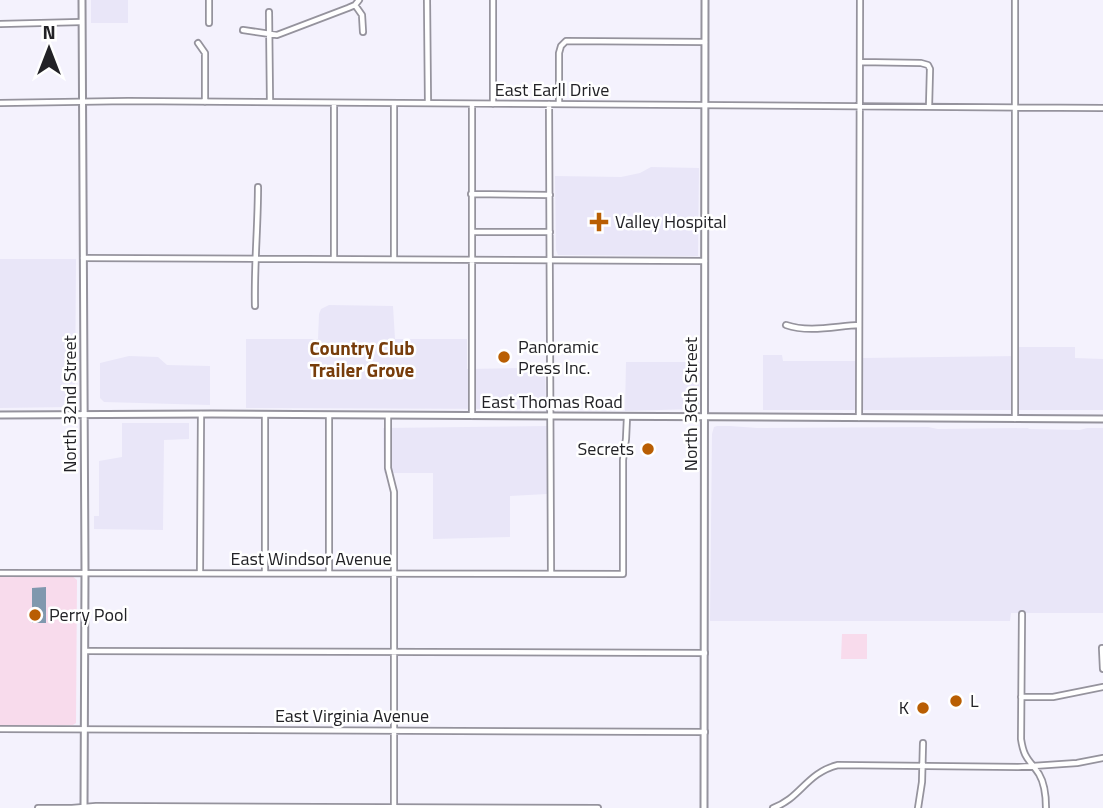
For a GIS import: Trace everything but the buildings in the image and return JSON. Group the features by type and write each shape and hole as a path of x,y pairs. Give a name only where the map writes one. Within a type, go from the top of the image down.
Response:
{"main road":[{"name":"North 32nd Street","path":"82,0 84,807"},
{"name":"North 36th Street","path":"704,808 705,0"},
{"name":"East Thomas Road","path":"0,415 1103,419"}],"street":[{"path":"208,0 208,23"},
{"path":"427,0 428,103"},
{"path":"493,0 493,104"},
{"path":"859,418 860,0"},
{"path":"1015,0 1015,419"},
{"path":"243,30 277,35 357,2 362,15 363,32"},
{"path":"270,12 270,102"},
{"path":"0,24 82,22"},
{"path":"559,104 559,53 566,41 705,42"},
{"path":"198,43 205,53 205,102"},
{"path":"860,62 928,65 929,107"},
{"name":"East Earll Drive","path":"0,103 270,102 1103,108"},
{"path":"334,103 334,259"},
{"path":"394,103 394,260"},
{"path":"472,104 472,416"},
{"path":"549,104 551,574"},
{"path":"255,306 258,187"},
{"path":"471,194 550,194"},
{"path":"472,232 550,232"},
{"path":"82,257 705,261"},
{"path":"786,325 796,328 836,328 859,325"},
{"path":"200,573 201,414"},
{"path":"265,415 265,573"},
{"path":"328,573 329,415"},
{"path":"387,416 388,468 394,492 394,808"},
{"name":"East Windsor Avenue","path":"0,573 623,574 623,460 626,417"},
{"path":"1022,614 1021,739 1026,756 1039,774 1045,790 1046,808"},
{"path":"1102,648 1103,669"},
{"path":"84,651 705,653"},
{"path":"1021,697 1053,697 1103,687"},
{"name":"East Virginia Avenue","path":"0,729 705,732"},
{"path":"918,808 923,743"},
{"path":"773,808 787,802 815,775 832,767 845,765 1032,766 1103,758"},
{"path":"38,808 597,808"}],"shaded area":[{"path":"91,0 128,0 128,23 91,23"},
{"path":"651,167 699,168 698,256 558,255 555,176 621,177 640,173"},
{"path":"0,259 76,259 75,403 72,407 0,408"},
{"path":"329,305 393,306 395,339 467,339 467,369 545,366 546,405 544,409 246,408 246,339 318,339 319,314 321,309"},
{"path":"1018,347 1075,347 1075,358 1103,359 1103,410 763,410 763,355 782,355 783,361 1018,356"},
{"path":"129,356 158,357 167,365 210,366 210,405 104,402 100,398 100,363"},
{"path":"626,362 700,362 699,405 693,409 625,411"},
{"path":"122,423 189,423 189,439 164,440 163,530 94,529 94,516 99,516 99,461 122,457"},
{"path":"547,426 547,494 510,496 510,537 433,539 433,473 384,473 383,428"},
{"path":"717,426 1080,430 1103,428 1103,613 1011,613 1010,621 710,621 712,434"},
{"path":"72,576 77,580 76,723 0,726 0,577"},
{"path":"842,634 867,634 867,659 841,659"}],"water":[{"path":"46,587 46,623 32,623 32,588"}],"place":[{"name":"Valley Hospital","path":"599,222"},
{"name":"Panoramic Press Inc.","path":"504,357"},
{"name":"Secrets","path":"648,449"},
{"name":"Perry Pool","path":"35,615"},
{"name":"L","path":"956,701"},
{"name":"K","path":"923,708"}],"district":[{"name":"Country Club Trailer Grove","path":"362,359"}]}
